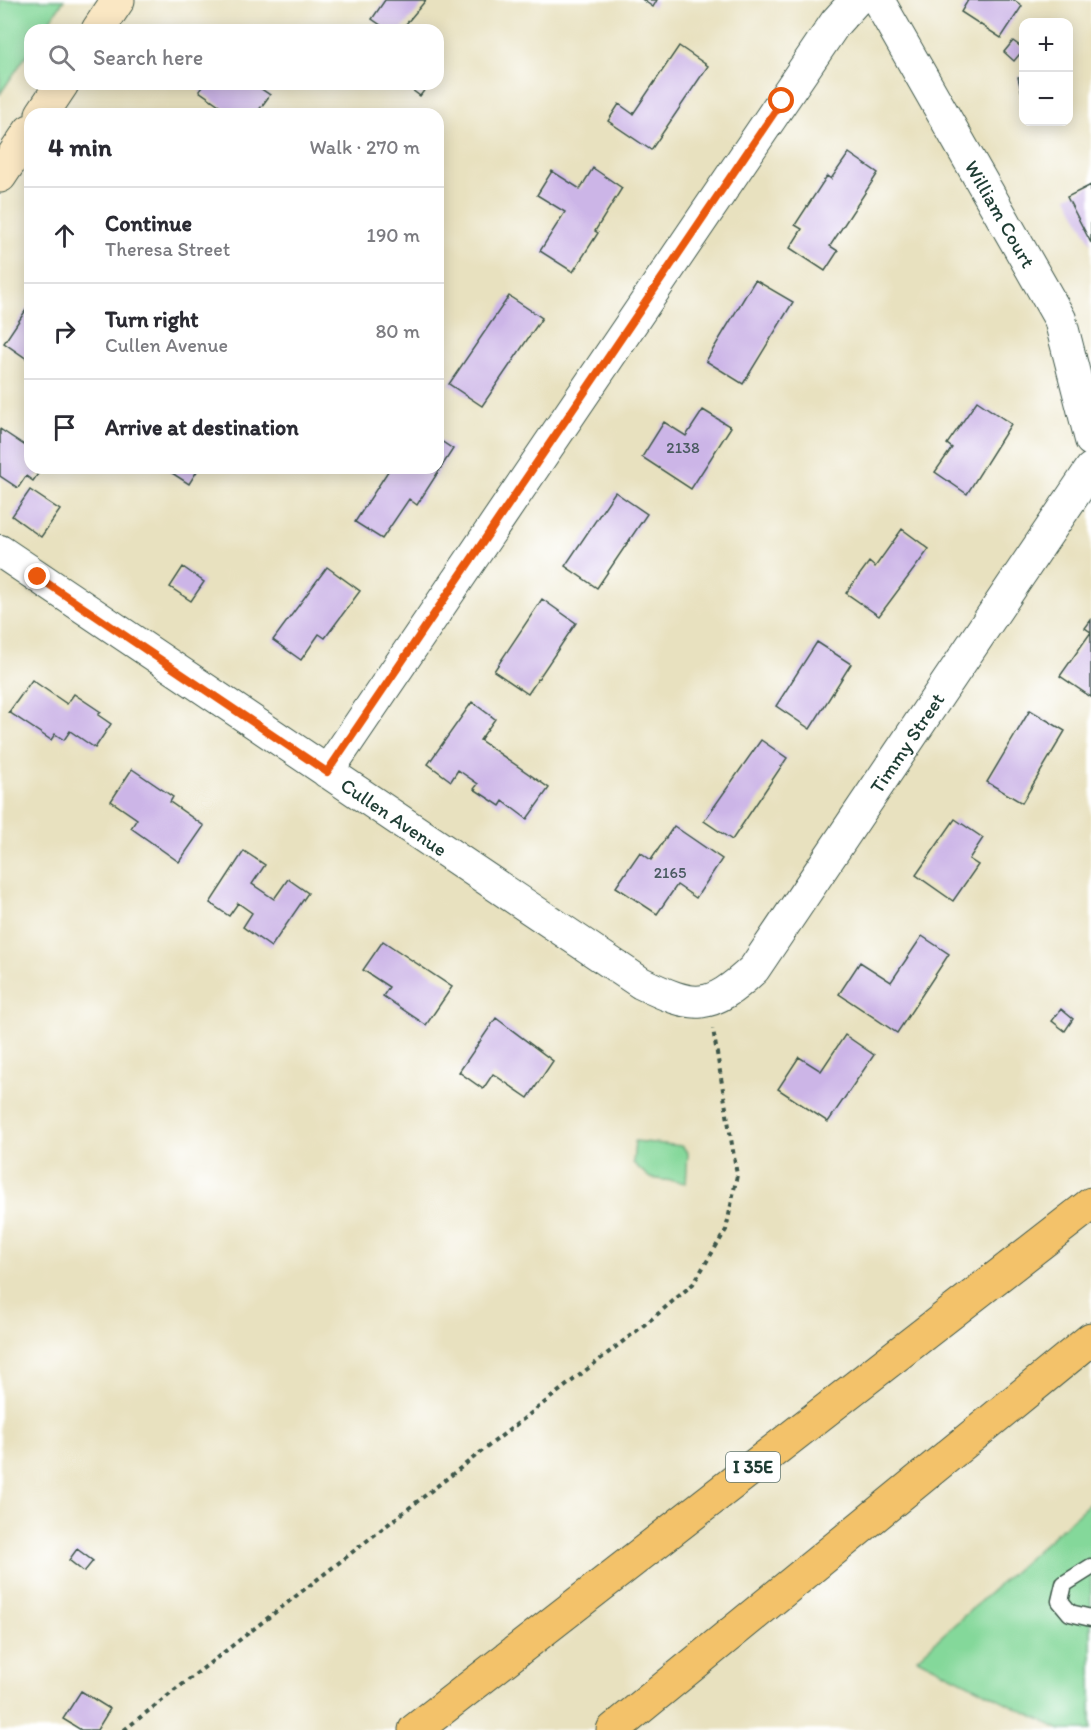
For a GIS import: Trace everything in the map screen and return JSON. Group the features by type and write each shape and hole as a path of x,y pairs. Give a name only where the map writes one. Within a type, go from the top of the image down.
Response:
{"highway":[{"name":"I 35E","path":"414,1730 1091,1204"},
{"path":"613,1730 1091,1339"}],"street":[{"path":"102,24 118,0"},
{"path":"327,772 836,22 856,0"},
{"name":"William Court","path":"878,0 1060,319 1091,440"},
{"path":"46,108 58,90"},
{"path":"0,176 24,140"},
{"name":"Timmy Street","path":"708,1002 733,988 754,969 1091,469"},
{"name":"Cullen Avenue","path":"0,551 641,983 675,999 708,1002"}],"lane":[{"path":"1091,1567 1064,1584 1060,1600 1070,1613 1091,1618"}],"path":[{"path":"124,1730 653,1318 693,1284 726,1230 737,1175 708,1002"}],"green space":[{"path":"0,0 64,0 47,24 24,24 24,59 0,94"},
{"path":"635,1141 682,1146 688,1153 686,1183 650,1178 633,1163"},
{"path":"1091,1502 1091,1730 1061,1730 917,1658"}],"building":[{"path":"385,0 426,0 406,24 379,24 372,19"},
{"path":"643,0 657,0 653,7"},
{"path":"968,0 1014,0 1022,6 1001,38 961,12"},
{"path":"1013,41 1019,45 1019,55 1014,61 1004,52"},
{"path":"679,46 708,66 651,150 608,121 619,104 633,114"},
{"path":"263,90 270,95 260,108 223,108 199,91"},
{"path":"412,90 424,90 420,96"},
{"path":"849,153 878,173 830,246 838,251 825,271 790,248 802,229 795,225 827,176 831,179"},
{"path":"593,168 622,188 595,231 598,233 573,272 540,251 565,212 537,195 552,171 580,189"},
{"path":"1091,185 1091,243 1067,197"},
{"path":"755,280 793,302 743,384 706,361"},
{"path":"509,296 542,318 482,406 449,384"},
{"path":"24,313 24,357 4,343"},
{"path":"977,401 1011,424 967,494 935,472 952,448 947,444"},
{"path":"703,410 731,427 691,489 642,457 664,422 686,436"},
{"path":"0,429 24,445 24,474 38,474 33,481 26,476 18,488 0,476"},
{"path":"444,443 453,449 444,463"},
{"path":"173,474 195,474 189,484"},
{"path":"386,474 437,474 417,505 409,499 382,539 355,522"},
{"path":"30,490 60,510 41,537 12,516"},
{"path":"615,492 647,514 597,588 565,566"},
{"path":"902,529 929,549 879,616 846,593 869,562 875,567"},
{"path":"183,567 204,582 191,601 170,587"},
{"path":"327,567 360,591 325,638 319,634 301,660 273,640"},
{"path":"542,599 576,623 528,694 494,671"},
{"path":"1091,620 1091,632 1085,628"},
{"path":"1091,632 1091,697 1060,676"},
{"path":"817,642 851,664 810,729 776,706"},
{"path":"32,680 67,704 74,694 101,712 98,715 111,724 95,748 70,731 64,740 55,734 51,740 9,712"},
{"path":"472,702 495,719 480,740 549,788 527,819 503,801 500,806 474,789 478,784 458,770 451,781 428,764"},
{"path":"1030,710 1065,731 1022,803 987,782"},
{"path":"761,740 787,758 732,840 704,821"},
{"path":"132,769 173,797 170,802 204,826 179,862 131,828 137,819 111,801"},
{"path":"955,819 983,838 969,859 978,865 953,901 916,875"},
{"path":"674,826 722,859 696,898 677,885 657,914 616,887 640,852 651,860"},
{"path":"244,851 265,865 252,884 274,899 288,879 308,893 271,947 243,927 252,913 238,903 229,916 210,903"},
{"path":"922,936 949,954 897,1033 839,994 860,962 891,982"},
{"path":"383,941 452,987 426,1025 383,996 389,987 363,970"},
{"path":"1061,1009 1073,1019 1065,1031 1052,1021"},
{"path":"496,1018 553,1061 528,1098 493,1074 483,1089 459,1072"},
{"path":"845,1035 874,1055 828,1122 778,1089 799,1057 821,1071"},
{"path":"77,1549 93,1561 84,1572 69,1560"},
{"path":"81,1691 110,1709 97,1730 81,1730 63,1719"}],"route":[{"path":"38,577 327,772 782,101"}]}
